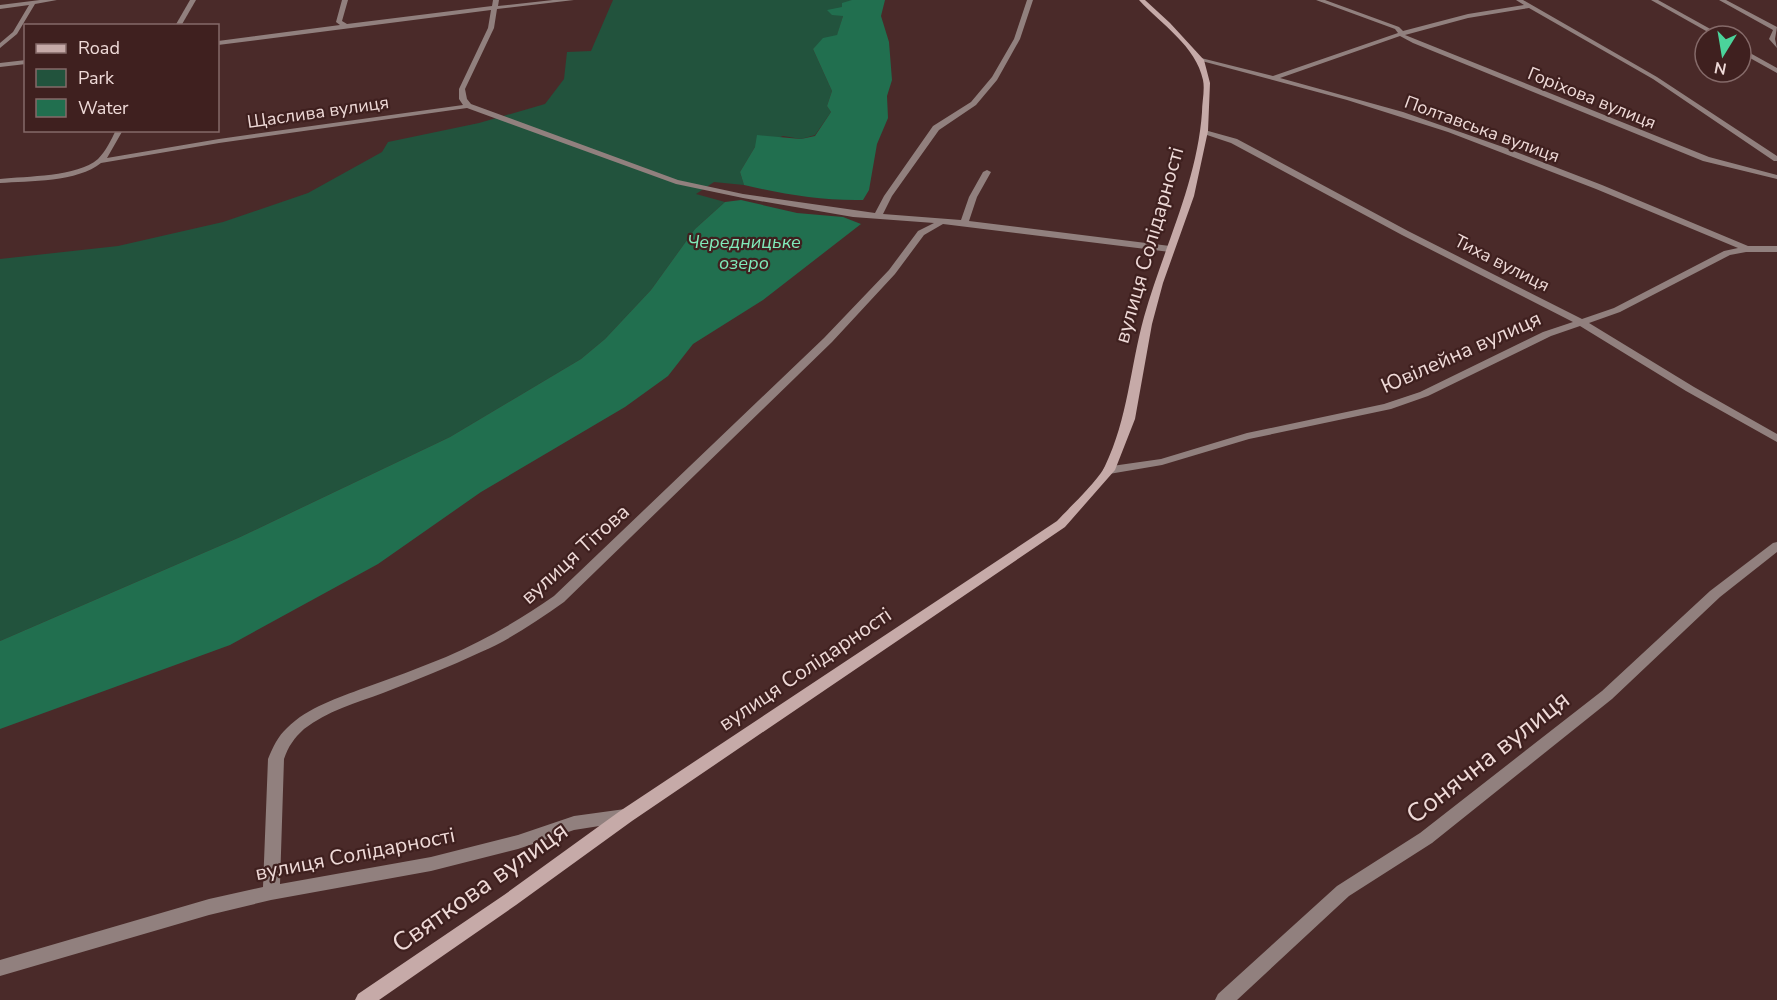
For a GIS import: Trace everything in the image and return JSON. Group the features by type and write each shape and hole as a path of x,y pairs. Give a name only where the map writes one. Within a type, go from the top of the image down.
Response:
{"main road":[{"path":"1142,0 1201,60"},
{"name":"вулиця Солідарності","path":"626,816 969,588 1061,524 1110,470 1129,419 1147,324 1170,249 1190,196 1204,131 1207,83 1201,60"},
{"name":"Святкова вулиця","path":"364,1000 510,900 626,816"}],"street":[{"path":"0,7 54,0"},
{"path":"179,24 193,0"},
{"path":"345,0 339,22 345,26"},
{"path":"219,44 496,3 571,0"},
{"path":"877,217 888,196 944,118 977,101 1003,64 1027,14 1030,0"},
{"name":"Горіхова вулиця","path":"1319,0 1397,28 1404,37 1415,42 1662,142 1706,159 1777,177"},
{"path":"1519,0 1655,78 1777,159"},
{"path":"1654,0 1698,24"},
{"path":"1722,0 1776,29 1772,39 1777,46"},
{"path":"0,46 15,33 33,3"},
{"path":"496,3 492,28 462,89 463,99 468,106 676,182 743,196 877,217 958,222 1170,249"},
{"path":"1272,78 1402,33 1468,16 1531,6"},
{"path":"1753,57 1777,71"},
{"name":"Полтавська вулиця","path":"1201,60 1350,98 1467,137 1611,191 1746,249"},
{"path":"0,65 24,62"},
{"name":"Щаслива вулиця","path":"0,181 65,173 101,161 219,141 468,106"},
{"name":"Тиха вулиця","path":"1204,131 1234,141 1405,233 1581,322 1777,440"},
{"path":"101,161 119,132"},
{"path":"958,222 987,172"},
{"name":"вулиця Тітова","path":"271,893 276,759 279,747 287,736 314,715 477,648 514,630 546,610 678,487 828,340 891,272 921,233 933,226 958,222"},
{"path":"1711,234 1719,240 1727,253"},
{"path":"1746,249 1777,249"},
{"name":"Ювілейна вулиця","path":"1110,470 1161,462 1210,445 1387,407 1424,394 1547,334 1617,310 1727,253 1746,249"},
{"name":"Сонячна вулиця","path":"1224,1000 1343,891 1426,838 1607,696 1715,594 1777,546"},
{"name":"вулиця Солідарності","path":"0,968 122,931 271,893 431,864 518,842 574,824 626,816"}],"green space":[{"path":"613,0 852,0 853,2 843,16 837,36 823,39 813,49 832,91 827,106 831,112 815,135 801,139 783,136 755,147 740,172 744,185 714,182 696,194 725,202 695,229 651,290 605,339 581,359 450,437 238,538 0,641 0,259 118,246 223,222 308,193 382,152 388,142 479,123 545,104 564,79 567,52 591,51"}],"water":[{"name":"Чередницьке озеро","path":"852,0 885,0 881,16 889,42 892,80 887,96 888,118 877,144 869,190 863,200 848,200 803,196 744,185 740,172 755,147 757,135 801,139 815,136 831,112 827,106 832,91 813,49 823,38 837,35 843,16 832,15 827,10 842,7 842,3"},
{"name":"Чередницьке озеро","path":"741,200 797,213 843,217 861,224 763,300 693,344 668,376 625,407 481,492 378,564 230,645 0,729 0,641 238,538 450,437 581,359 605,339 651,290 695,229 725,202"}]}
